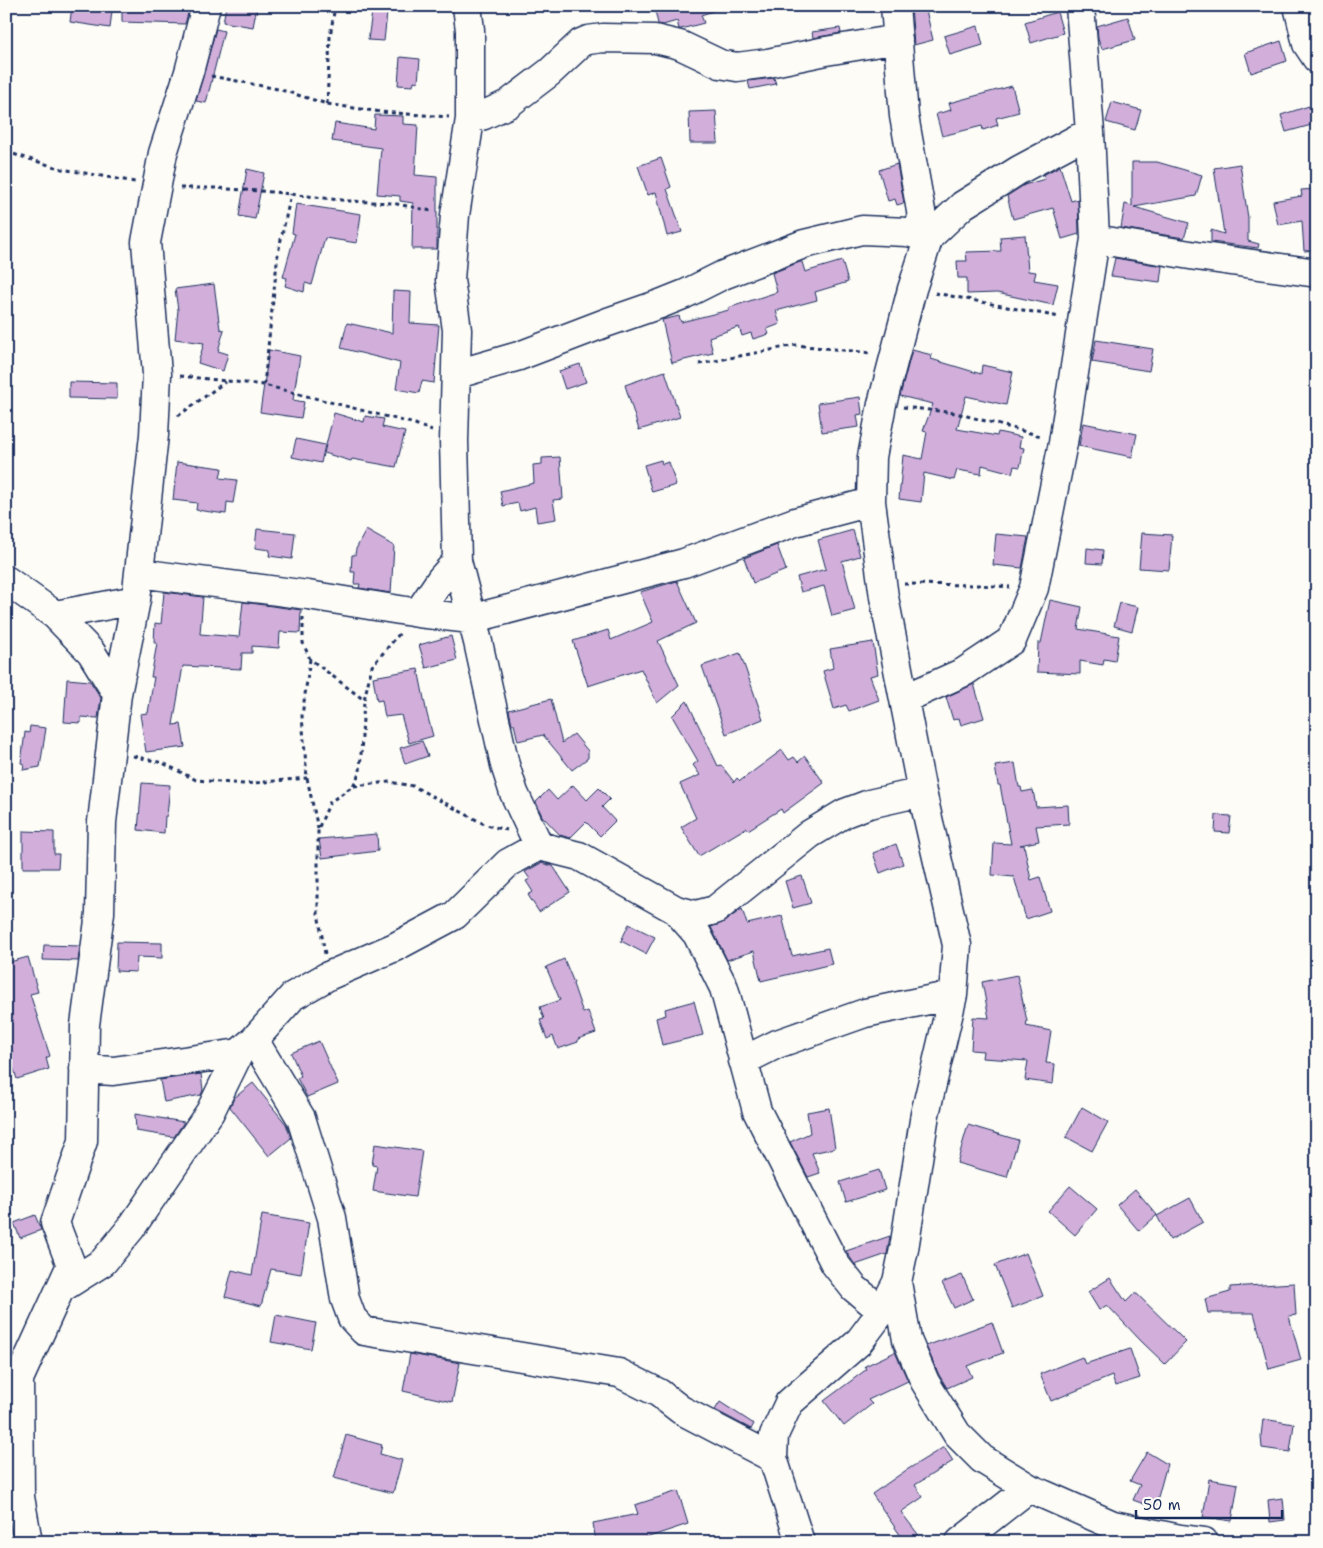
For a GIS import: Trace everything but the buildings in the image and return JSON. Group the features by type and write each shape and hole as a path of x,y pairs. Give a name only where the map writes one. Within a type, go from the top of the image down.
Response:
{"street":[{"path":"28,1542 12,1436 19,1379 72,1265 55,1223 83,1142 85,1025 100,913 102,822 117,694 136,600 154,435 157,374 146,242 162,153 189,72 206,6"},
{"path":"467,6 470,30 470,119 455,215 450,280 457,330 454,441 456,561 478,642 508,774 514,793 537,842 579,856 676,910 696,915 715,910 810,834 845,813 869,804 922,792"},
{"path":"800,1542 773,1458 774,1435 789,1404 858,1343 882,1311 897,1282 904,1249 924,1114 953,995 958,945 922,792 882,584 871,502 872,457 882,404 926,237 904,116 895,6"},
{"path":"904,699 964,672 1012,640 1034,588 1063,443 1095,239 1090,132 1080,6"},
{"path":"1298,6 1307,44 1317,60"},
{"path":"470,119 508,104 550,72 580,43 588,40 603,38 655,39 680,45 720,64 737,66 768,63 898,39"},
{"path":"926,237 963,204 1019,170 1090,132"},
{"path":"457,374 519,356 660,304 723,275 804,244 862,230 907,232 926,237"},
{"path":"1095,239 1196,256 1317,273"},
{"path":"139,573 471,619 684,563 795,522 871,502"},
{"path":"418,613 456,561"},
{"path":"6,580 55,615 91,652 117,694"},
{"path":"55,615 136,600"},
{"path":"62,1288 103,1262 131,1228 210,1112 246,1046 293,996 328,976 395,947 455,915 508,863 537,842"},
{"path":"676,910 697,934 724,988 757,1111 835,1264 854,1288 882,1311"},
{"path":"743,1061 777,1044 865,1013 953,995"},
{"path":"84,1069 113,1072 246,1046"},
{"path":"246,1046 301,1118 332,1218 345,1299 352,1318 364,1331 619,1373 659,1393 680,1410 773,1458"},
{"path":"897,1282 907,1340 924,1382 957,1434 982,1459 1029,1488 1113,1525 1180,1540 1204,1542"},
{"path":"960,1542 1029,1488"}],"path":[{"path":"327,104 330,38 335,6"},
{"path":"189,72 278,89 327,104 381,112 470,119"},
{"path":"6,154 13,154 62,168 124,179 156,188 215,188 349,201 392,203 455,215"},
{"path":"264,385 278,253 291,194"},
{"path":"912,289 1082,322"},
{"path":"699,364 796,345 861,351 894,357"},
{"path":"157,374 264,385 415,424 454,441"},
{"path":"154,435 226,381"},
{"path":"882,404 956,413 1005,425 1063,443"},
{"path":"882,584 978,585 1034,588"},
{"path":"308,595 303,610 303,643 310,659 364,700"},
{"path":"354,786 360,772 364,700 372,666 418,613"},
{"path":"310,659 302,716 307,778 318,829 318,913 328,976"},
{"path":"111,751 163,763 196,780 244,784 307,778"},
{"path":"318,829 330,802 354,786 389,782 413,786 486,825 537,842"}]}
